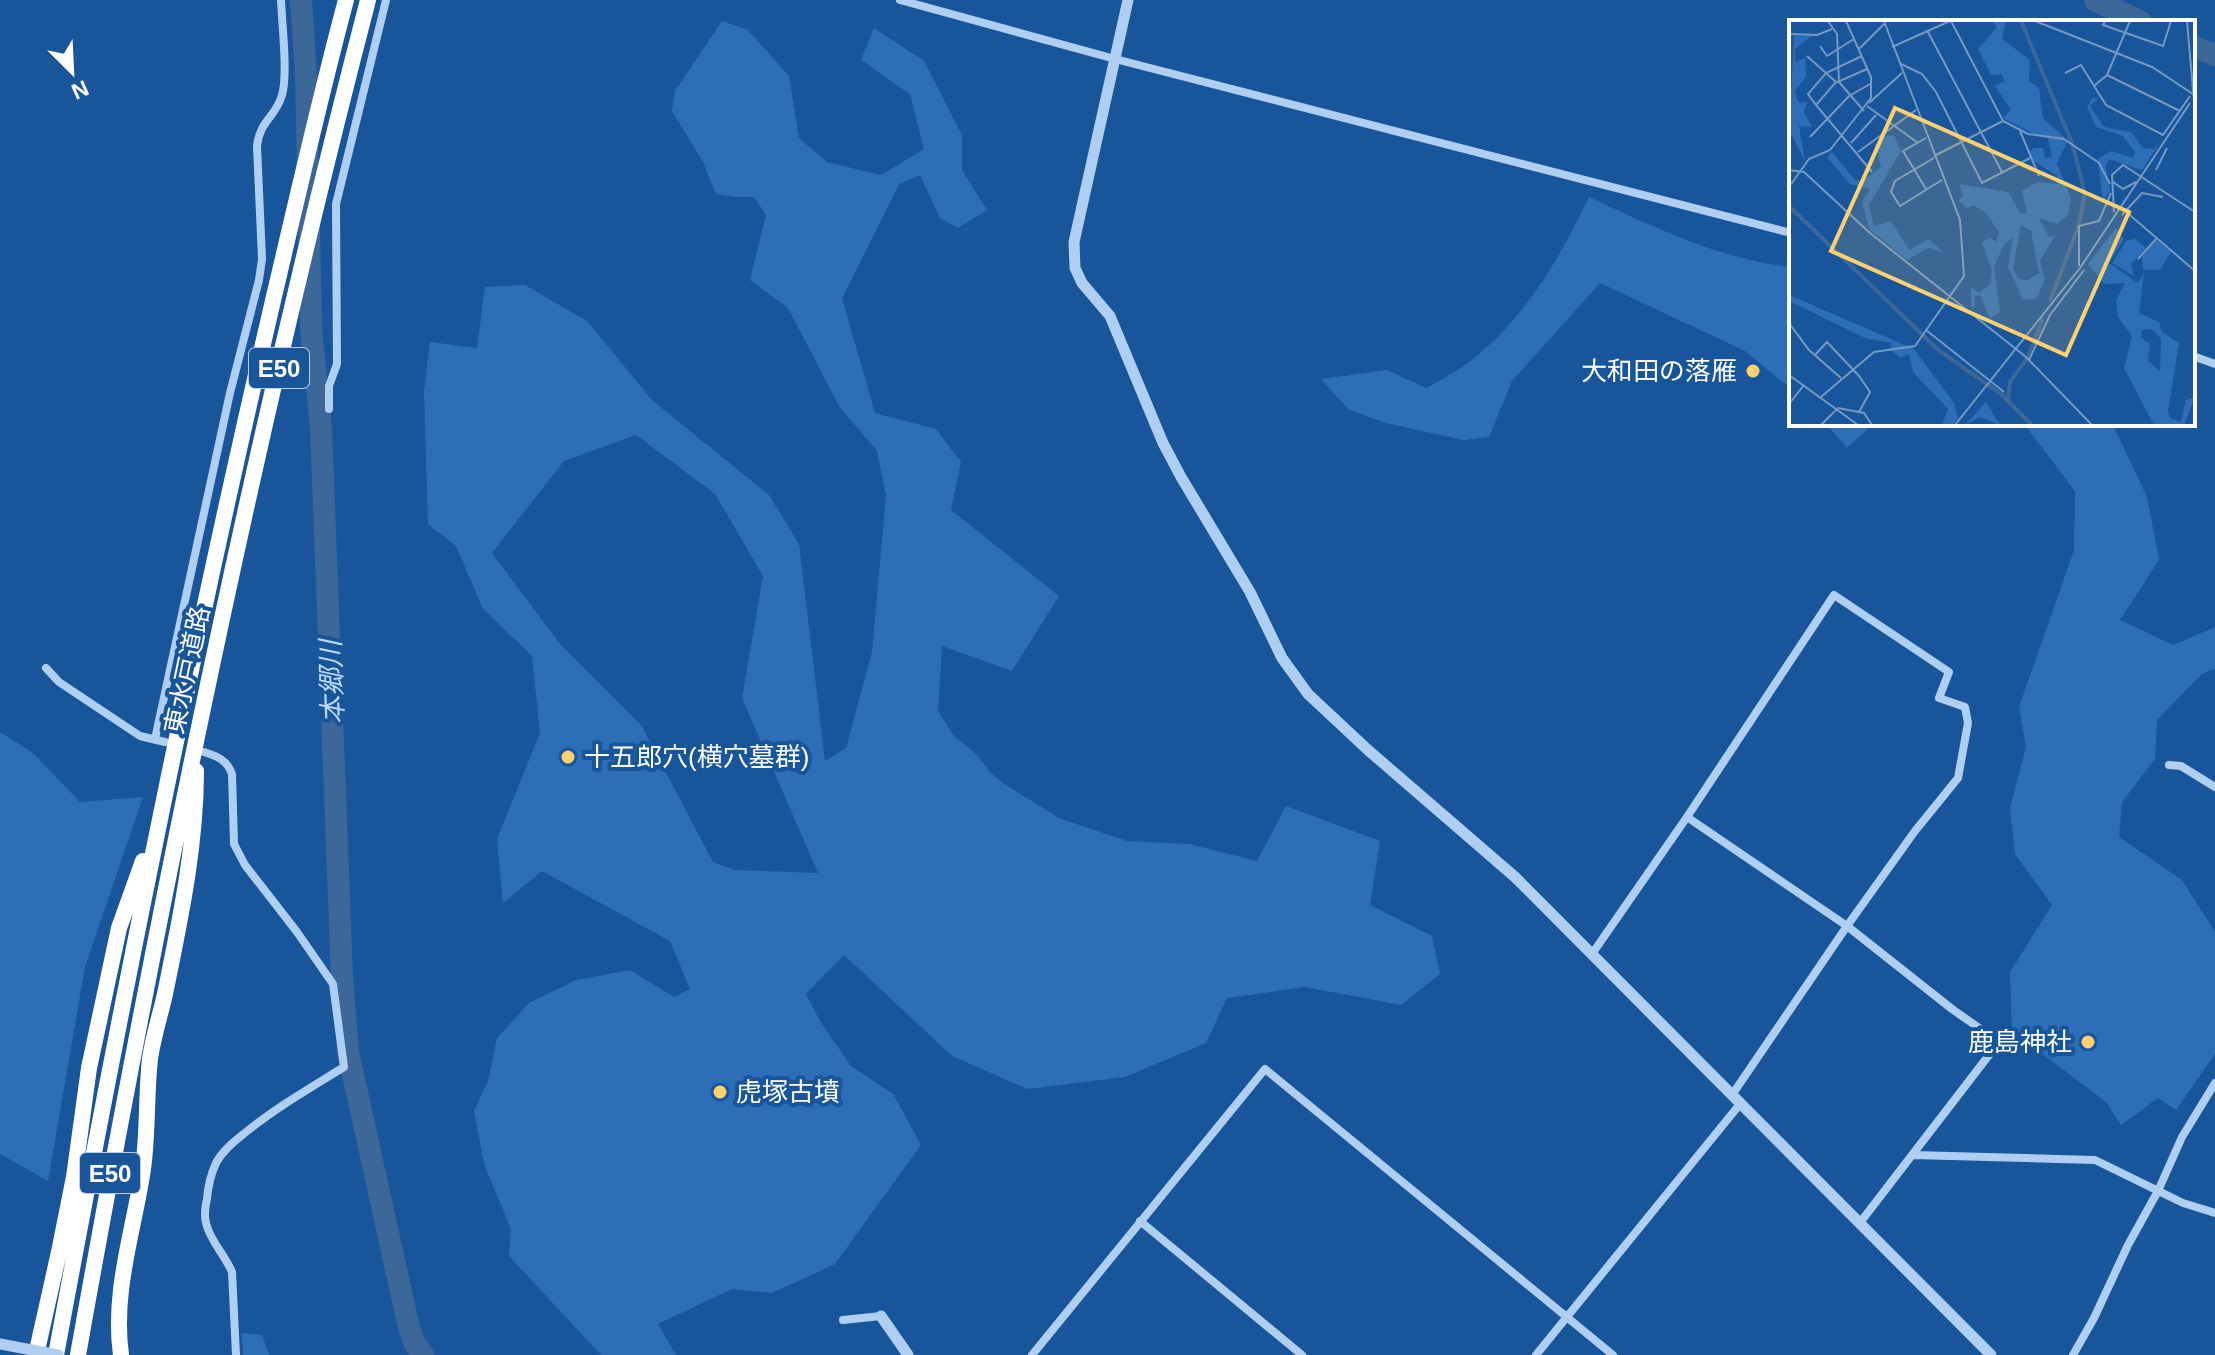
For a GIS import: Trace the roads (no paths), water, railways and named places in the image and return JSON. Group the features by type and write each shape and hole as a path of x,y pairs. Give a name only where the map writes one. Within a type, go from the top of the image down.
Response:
{"highway":[{"name":"東水戸道路","path":"57,1355 108,1073 159,817 171,738 346,0"},
{"name":"東水戸道路","path":"78,1355 128,1076 276,379 368,0"},
{"path":"121,1355 118,1329 120,1305 143,1167 150,1058 186,887 200,745"},
{"path":"36,1355 74,1177 89,1068 119,928 159,817"}],"street":[{"path":"155,739 230,393 259,280 262,259 258,133 277,108 284,84 281,0"},
{"path":"329,409 329,386 337,364 338,344 336,204 386,0"},
{"path":"900,0 1115,59 1789,232"},
{"path":"1128,0 1074,242 1075,268 1082,283 1110,316 1163,443 1250,592 1282,658 1308,694 1515,877 1991,1355"},
{"path":"2195,357 2215,364"},
{"path":"1536,1355 1736,1100 1847,926 1915,831 1958,778 1968,723 1965,707 1939,698 1949,672 1834,595 1592,954"},
{"path":"46,668 59,682 140,736 171,738"},
{"path":"200,745 229,765 232,774 234,844 245,865 333,984 344,1067 283,1104 244,1133 217,1162 211,1176 206,1224 232,1272 236,1355"},
{"path":"2169,765 2181,766 2215,787"},
{"path":"1687,817 1847,926 1999,1042 1859,1224"},
{"path":"1032,1355 1265,1069 1613,1355"},
{"path":"2073,1355 2158,1191 2182,1137 2215,1083"},
{"path":"1913,1155 2095,1160 2183,1203 2215,1213"},
{"path":"1140,1221 1302,1355"},
{"path":"843,1320 881,1316 908,1355"},
{"path":"0,1344 57,1355"}],"waterway":[{"name":"本郷川","path":"301,0 306,76 311,328 321,428 342,977 348,1052 409,1328 423,1355"},
{"path":"2095,0 2137,20"},
{"path":"2195,47 2215,55"}],"place":[{"name":"大和田の落雁","path":"1753,371"},
{"name":"十五郎穴(横穴墓群)","path":"568,757"},
{"name":"鹿島神社","path":"2088,1042"},
{"name":"虎塚古墳","path":"720,1092"}]}
